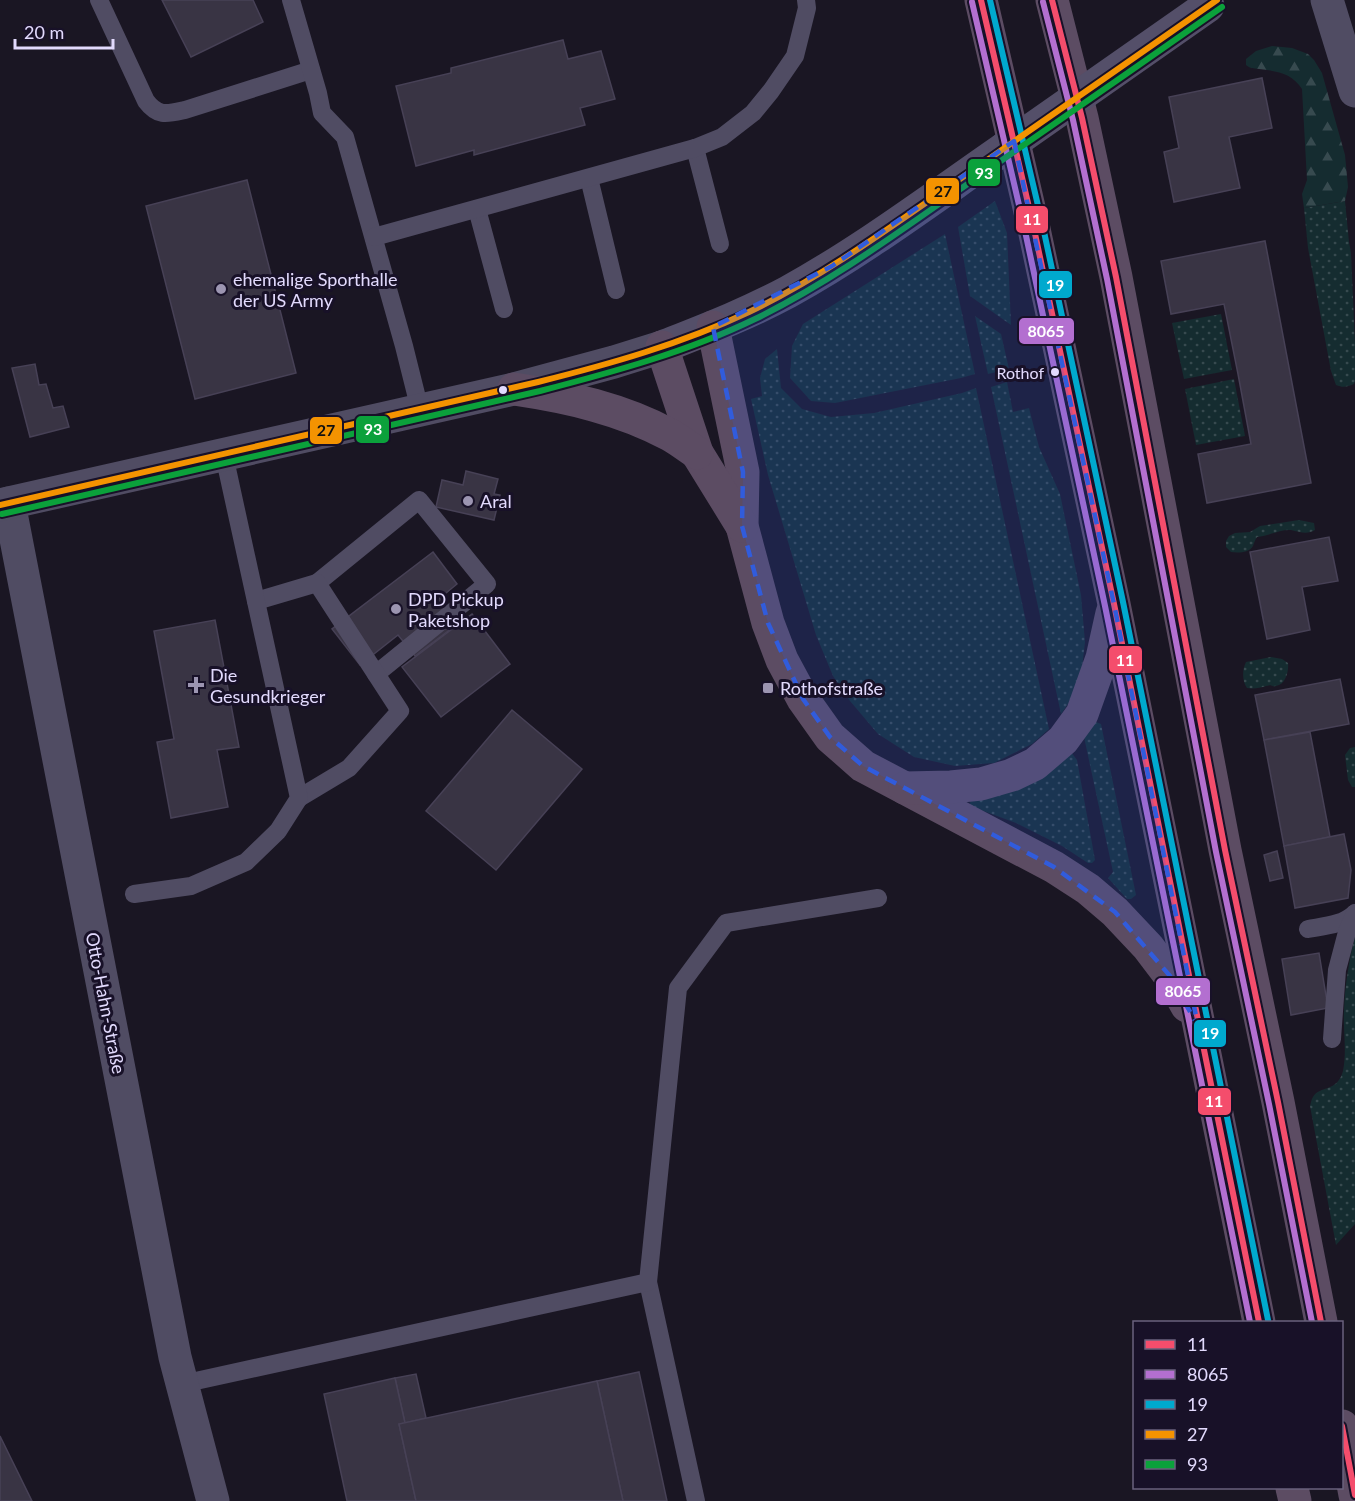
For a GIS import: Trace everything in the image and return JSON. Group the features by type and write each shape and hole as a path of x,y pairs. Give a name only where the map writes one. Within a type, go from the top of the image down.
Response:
{"highway":[{"path":"981,0 1036,240 1114,604 1259,1321"},
{"path":"1052,0 1082,118 1116,277 1225,850 1278,1102 1321,1321"},
{"path":"713,327 743,472 742,526 768,622 782,660 803,699 830,737 862,766 1054,867 1082,884 1102,900 1137,935 1170,976 1198,1026"},
{"path":"662,347 697,453 742,526"},
{"path":"514,389 561,396 598,406 671,435 697,453"},
{"path":"903,788 981,784 1012,775 1035,764 1063,740 1082,714 1085,706 1102,657 1114,604"},
{"path":"1343,1436 1355,1494"}],"main road":[{"path":"662,347 743,314 788,292 832,266 1213,3"}],"street":[{"path":"1327,0 1355,91"},
{"path":"4,504 514,389 662,347"},
{"name":"Otto-Hahn-Straße","path":"4,504 171,1333 213,1501"}],"lane":[{"path":"99,0 146,101 158,113 185,110 311,70"},
{"path":"291,0 322,113 345,137 420,410"},
{"path":"374,237 695,148 722,137 753,113 795,56 807,8 806,0"},
{"path":"695,148 720,244"},
{"path":"589,177 616,290"},
{"path":"477,209 504,309"},
{"path":"224,455 299,798"},
{"path":"256,601 317,583 419,500 487,584 376,674"},
{"path":"134,894 190,886 246,861 278,831 299,798 349,768 400,711 317,583"},
{"path":"696,1501 648,1282 678,988 726,923 878,898"},
{"path":"1308,929 1342,922 1355,913"},
{"path":"1332,1039 1336,970 1355,913"},
{"path":"183,1384 648,1282"}],"highlighted area":[{"path":"1014,141 1114,604 1198,1026 1170,976 1115,912 1054,867 863,766 830,737 803,699 768,623 742,526 743,472 713,327 832,266"}],"green space":[{"path":"1272,46 1292,48 1308,54 1322,73 1345,155 1348,187 1345,201 1304,208 1302,194 1307,180 1302,89 1289,76 1246,65 1246,59 1256,51"},
{"path":"995,201 1007,233 1011,325 970,296 958,227"},
{"path":"1345,201 1351,253 1355,381 1354,384 1343,387 1336,385 1331,371 1308,248 1304,208"},
{"path":"945,234 975,374 835,403 811,401 790,378 792,346 803,324"},
{"path":"1221,314 1232,370 1184,379 1172,323"},
{"path":"975,316 1001,334 1009,369 988,374"},
{"path":"777,349 781,388 802,409 831,417 874,413 976,388 1049,729 1032,744 994,763 955,766 914,757 878,734 850,701 833,676 816,635 768,475 751,399 762,396 760,378 765,359"},
{"path":"1234,379 1245,436 1196,445 1185,389"},
{"path":"1007,382 1013,412 1029,408 1039,447 1060,494 1081,595 1085,642 1082,668 1075,694 1061,714 991,387"},
{"path":"1299,520 1314,523 1315,530 1306,533 1287,530 1257,537 1253,546 1243,552 1231,552 1226,547 1229,536 1235,533 1250,532 1260,526"},
{"path":"1271,657 1288,663 1287,673 1282,683 1276,686 1247,688 1243,675 1246,662"},
{"path":"1096,722 1101,724 1136,895 1131,899 1127,899 1108,878 1113,872 1084,737"},
{"path":"1355,747 1355,787 1352,787 1348,780 1345,755 1350,748"},
{"path":"1071,752 1077,760 1095,860 1092,863 1088,863 1062,846 1016,823 970,806 971,799"},
{"path":"1355,936 1355,1224 1336,1245 1310,1106 1316,1093 1337,1083 1343,1071 1345,992"}],"building":[{"path":"162,0 253,0 263,22 191,57"},
{"path":"563,40 568,59 601,51 615,99 580,108 585,125 474,155 474,150 416,166 396,86 451,73 451,68"},
{"path":"1262,78 1272,128 1229,137 1240,188 1174,202 1164,152 1179,148 1169,97"},
{"name":"ehemalige Sporthalle der US Army","path":"247,180 296,373 195,399 146,206"},
{"path":"1265,241 1311,483 1207,503 1198,454 1251,444 1238,374 1224,304 1171,314 1161,261"},
{"path":"35,364 39,385 46,384 53,408 63,406 69,427 30,437 12,368"},
{"name":"Aral","path":"466,471 498,479 494,494 500,495 494,520 436,507 442,480 463,485"},
{"path":"1329,537 1338,581 1302,587 1310,630 1267,639 1250,552"},
{"path":"433,552 457,584 440,598 460,622 415,656 398,635 360,665 332,629"},
{"path":"472,614 510,664 441,717 402,667"},
{"name":"Die Gesundkrieger","path":"215,620 239,747 217,750 228,807 171,818 157,742 174,739 154,631"},
{"path":"1340,679 1349,724 1264,740 1255,695"},
{"path":"512,710 582,769 496,870 426,811"},
{"path":"1310,732 1330,837 1284,846 1264,740"},
{"path":"1344,834 1351,870 1348,898 1295,908 1284,846"},
{"path":"1277,851 1283,878 1270,881 1264,855"},
{"path":"1319,953 1328,1008 1291,1015 1282,959"},
{"path":"639,1372 667,1501 623,1501 597,1381"},
{"path":"416,1374 426,1418 405,1423 395,1378"},
{"path":"395,1378 405,1423 399,1424 416,1501 347,1501 324,1394"},
{"path":"597,1381 623,1501 416,1501 399,1424"},
{"path":"0,1436 32,1501 0,1501"}],"transit line":[{"name":"11","path":"981,0 1034,229 1114,604 1259,1321"},
{"name":"19","path":"990,0 1043,227 1123,602 1268,1320"},
{"name":"11","path":"1052,0 1082,118 1116,277 1225,850 1321,1321"},
{"name":"27","path":"0,505 538,382 592,368 697,334 777,298 857,250 1217,0"},
{"name":"8065","path":"972,2 1025,231 1105,606 1250,1321"},
{"name":"8065","path":"1043,2 1073,120 1107,279 1216,852 1312,1321"},
{"name":"93","path":"2,514 540,391 703,342 783,305 865,255 1222,7"},
{"name":"11","path":"1343,1431 1355,1495"}],"place":[{"name":"ehemalige Sporthalle der US Army","path":"221,289"},
{"name":"Rothof","path":"1055,372"},
{"name":"Aral","path":"468,501"},
{"name":"DPD Pickup Paketshop","path":"396,609"},
{"name":"Die Gesundkrieger","path":"196,685"},
{"name":"Rothofstraße","path":"768,688"}]}
